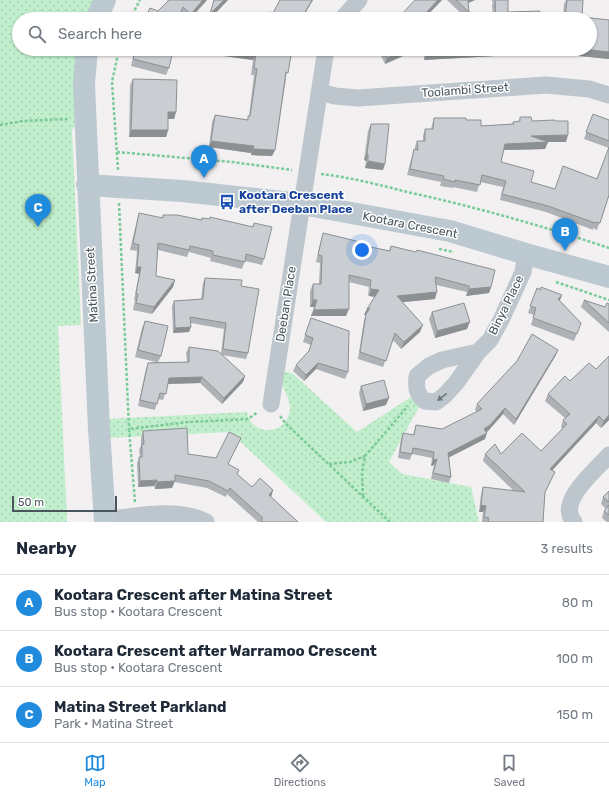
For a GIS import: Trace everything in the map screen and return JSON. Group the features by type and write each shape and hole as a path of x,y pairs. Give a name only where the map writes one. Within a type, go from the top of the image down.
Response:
{"street":[{"path":"99,12 105,0"},
{"path":"348,12 359,0"},
{"name":"Matina Street","path":"86,56 84,84 87,185 105,521"},
{"name":"Deeban Place","path":"271,404 325,56"},
{"name":"Toolambi Street","path":"320,92 336,96 358,98 546,85 589,89 609,95"},
{"name":"Kootara Crescent","path":"87,185 182,190 302,204 450,231 609,277"},
{"name":"Binya Place","path":"418,395 425,402 436,402 456,383 478,352 490,340 523,272 526,254"},
{"path":"418,395 416,386 417,376 429,366 442,360 478,352"},
{"path":"574,522 571,518 569,508 571,500 578,489 609,455"},
{"path":"105,521 136,516 170,514 189,515 206,522"}],"path":[{"path":"134,12 140,0"},
{"path":"118,56 112,82 117,152 129,429 136,516"},
{"path":"0,125 23,121 49,120"},
{"path":"117,152 232,162 327,175 450,201 561,232 609,248"},
{"path":"550,281 609,300"},
{"path":"329,464 350,462 365,456 418,395"},
{"path":"129,429 188,422 248,419 271,404 286,424 390,522"},
{"path":"363,496 362,473 365,456"}],"green space":[{"path":"0,0 94,0 90,12 12,12 12,56 78,56 75,126 72,130 81,325 58,326 67,522 0,522"},
{"path":"280,371 292,373 357,432 411,397 420,405 389,462 402,474 471,487 479,522 326,522 230,432 108,438 107,419 247,412 250,420 255,426 269,430 276,428 283,425 290,410"}],"building":[{"path":"169,0 203,0 193,12 189,12 183,7 181,12 148,12 150,8 158,11"},
{"path":"214,0 224,0 212,12 211,12"},
{"path":"280,0 312,0 305,12 274,12"},
{"path":"415,0 438,0 427,12 404,12"},
{"path":"456,0 468,0 469,12"},
{"path":"495,0 508,0 508,12 496,12"},
{"path":"567,0 583,0 582,12 566,12"},
{"path":"540,11 540,12 508,12"},
{"path":"597,19 609,20 609,52 597,51"},
{"path":"134,56 172,56 169,68 133,59"},
{"path":"256,56 291,56 288,73 286,72 275,150 253,149 254,146 211,141 215,115 248,120 248,116 250,116 257,69 254,68"},
{"path":"133,79 177,80 176,112 168,112 168,130 131,130"},
{"path":"593,114 609,120 609,141 586,132"},
{"path":"520,117 531,117 532,121 568,121 568,135 531,136 548,142 505,144 501,162 534,171 531,182 555,189 563,166 597,179 609,147 609,195 600,223 595,223 548,206 502,194 506,181 482,175 480,185 455,180 455,182 443,179 444,176 410,169 414,149 418,150 417,141 425,141 425,129 433,129 434,118 466,118 466,120 481,120 481,126 514,124 513,122 520,121"},
{"path":"371,124 389,124 385,164 368,161 367,153"},
{"path":"139,213 163,218 163,215 177,215 202,220 202,218 210,219 210,217 253,227 254,223 272,227 264,259 246,254 245,262 213,255 213,251 190,246 189,250 158,243 156,276 175,280 154,307 136,303 138,294 136,293 141,267 137,267 139,245 133,243"},
{"path":"323,233 356,241 356,244 390,251 391,246 416,252 417,250 495,270 491,287 469,289 469,286 435,277 437,292 397,296 423,325 404,342 395,333 386,361 360,352 366,314 370,308 367,309 379,290 370,288 371,280 349,275 349,309 314,310 317,300 313,300 313,284 321,284 322,256 318,255"},
{"path":"205,278 242,280 241,286 259,289 248,353 223,349 226,323 190,317 191,327 175,328 174,301 203,299"},
{"path":"541,287 562,295 558,299 581,323 577,334 533,318 536,308 530,306 537,288 541,290"},
{"path":"584,300 605,307 607,303 609,304 609,323"},
{"path":"464,303 470,322 437,331 432,312"},
{"path":"311,318 349,331 348,372 318,363 306,375 296,365 309,351 313,338 305,335"},
{"path":"145,321 168,326 161,356 138,350"},
{"path":"532,334 558,350 516,419 505,408 490,425 484,429 487,433 448,453 451,477 433,473 437,459 433,460 434,452 413,448 412,454 400,452 403,433 414,435 416,425 442,429 482,409 477,404 517,361"},
{"path":"189,347 218,351 245,376 224,398 202,377 169,378 166,394 160,393 157,404 140,400 148,363 189,362"},
{"path":"609,356 609,415 604,421 599,416 550,469 555,472 545,492 543,522 488,522 489,518 484,517 486,506 481,505 483,487 525,492 485,454 495,444 501,454 522,433 541,451 567,424 563,420 570,414 548,394 565,376 570,381 589,363 596,369"},
{"path":"384,380 389,398 366,404 361,386"},
{"path":"187,428 188,454 216,458 229,432 241,438 228,464 239,470 237,474 252,487 260,478 273,490 269,495 298,522 263,522 261,520 263,518 230,488 228,491 209,481 175,475 175,481 140,481 139,457 142,457 142,444 144,444 143,431"},
{"path":"609,491 609,502 603,497"},
{"path":"609,505 609,515 604,511"}],"place":[{"name":"Kootara Crescent after Matina Street","path":"204,178"},
{"name":"Kootara Crescent after Deeban Place","path":"227,202"},
{"name":"Matina Street Parkland","path":"38,227"},
{"name":"Kootara Crescent after Warramoo Crescent","path":"565,251"}]}
